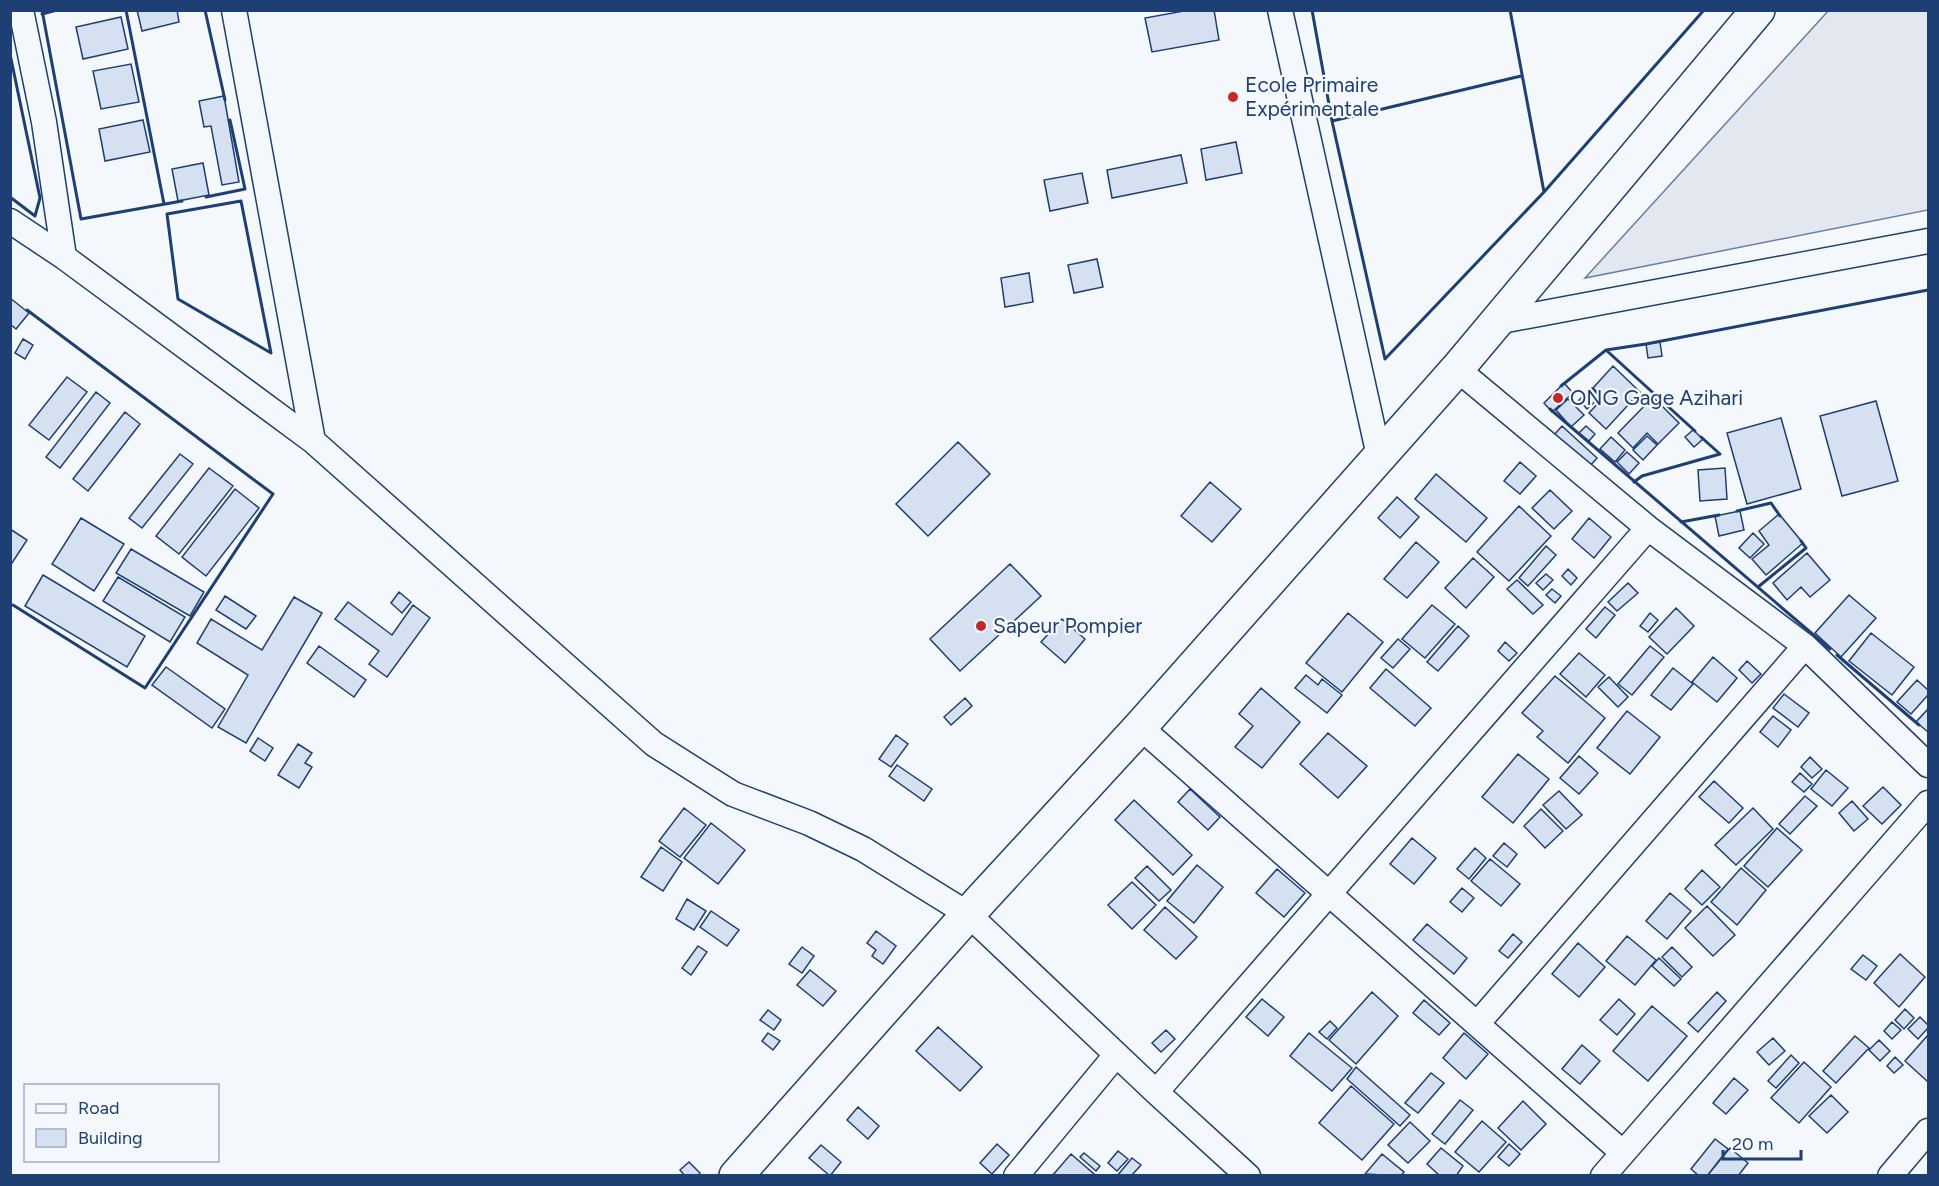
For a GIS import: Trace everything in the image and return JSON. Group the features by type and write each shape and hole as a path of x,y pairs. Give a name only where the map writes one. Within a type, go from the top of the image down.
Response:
{"street":[{"path":"21,10 44,122 64,257"},
{"path":"234,10 314,441"},
{"path":"1281,10 1379,456"},
{"path":"735,1176 968,914 1140,727 1457,369 1751,14"},
{"path":"10,221 64,257 314,441 654,744 733,794 809,823 863,849 968,914 1241,1173"},
{"path":"1496,322 1929,241"},
{"path":"1457,369 1648,528 1805,646 1929,765"},
{"path":"1156,1092 1648,528"},
{"path":"1477,1024 1805,646"},
{"path":"1140,727 1622,1152"},
{"path":"1603,1176 1929,803"},
{"path":"1016,1176 1116,1055"},
{"path":"1890,1176 1929,1131"}],"shaded area":[{"path":"1829,10 1928,11 1928,210 1585,278"}],"building":[{"path":"137,10 177,10 179,22 142,31"},
{"path":"1189,10 1214,10 1219,40 1152,52 1145,18"},
{"path":"121,17 128,49 83,59 76,27"},
{"path":"131,64 139,102 101,109 93,71"},
{"path":"224,96 239,182 222,185 211,126 204,127 199,101"},
{"path":"143,120 150,152 105,161 99,129"},
{"path":"1236,142 1242,173 1206,180 1201,149"},
{"path":"1181,155 1187,183 1112,198 1107,170"},
{"path":"203,163 209,195 178,201 172,169"},
{"path":"1082,173 1088,203 1050,211 1044,180"},
{"path":"1097,259 1103,287 1074,293 1068,265"},
{"path":"1029,273 1033,302 1005,307 1001,278"},
{"path":"10,298 29,313 16,329 10,324"},
{"path":"23,339 33,345 25,359 15,353"},
{"path":"1660,342 1662,356 1648,358 1646,344"},
{"path":"1613,366 1640,392 1606,429 1589,413 1603,398 1593,388"},
{"path":"67,377 87,392 49,440 29,425"},
{"path":"1564,383 1573,393 1552,412 1544,403"},
{"path":"1592,388 1600,397 1587,409 1579,400"},
{"path":"96,392 110,403 60,468 46,457"},
{"path":"1653,397 1679,423 1658,444 1647,433 1633,448 1618,433"},
{"path":"1568,399 1584,415 1571,427 1556,410"},
{"path":"1876,401 1898,481 1842,496 1820,416"},
{"path":"125,412 140,424 88,491 73,479"},
{"path":"1781,418 1801,489 1747,504 1727,433"},
{"path":"1562,426 1597,458 1589,467 1554,435"},
{"path":"1586,426 1595,434 1589,441 1579,433"},
{"path":"1693,430 1703,439 1694,447 1685,437"},
{"path":"1647,436 1657,445 1643,460 1633,450"},
{"path":"1611,437 1625,450 1615,462 1600,449"},
{"path":"958,442 990,474 928,536 896,504"},
{"path":"1627,452 1639,463 1629,474 1617,462"},
{"path":"180,454 193,464 142,528 129,518"},
{"path":"1520,462 1536,476 1520,494 1504,481"},
{"path":"209,468 233,486 179,554 156,536"},
{"path":"1725,468 1727,499 1700,501 1698,470"},
{"path":"1436,474 1487,518 1466,542 1415,499"},
{"path":"1210,482 1241,509 1212,542 1181,516"},
{"path":"235,489 259,508 206,576 182,557"},
{"path":"1550,490 1572,511 1554,529 1532,508"},
{"path":"1397,497 1419,517 1400,538 1378,518"},
{"path":"1519,506 1551,536 1509,581 1477,552"},
{"path":"1740,511 1744,530 1719,536 1715,516"},
{"path":"1779,514 1803,543 1766,575 1752,559 1769,545 1759,531"},
{"path":"81,518 124,544 94,591 52,564"},
{"path":"1589,518 1611,537 1594,558 1572,539"},
{"path":"10,529 27,540 12,563 10,562"},
{"path":"1753,533 1764,544 1750,558 1739,548"},
{"path":"1416,542 1439,562 1407,598 1384,579"},
{"path":"1546,546 1556,555 1528,586 1519,578"},
{"path":"131,549 204,592 190,616 116,573"},
{"path":"1807,553 1830,580 1810,597 1801,587 1787,600 1773,583"},
{"path":"1473,558 1494,577 1466,608 1445,588"},
{"path":"1010,564 1041,596 960,671 930,639"},
{"path":"1568,569 1577,578 1571,585 1562,576"},
{"path":"1546,574 1553,580 1543,590 1536,583"},
{"path":"43,575 145,636 127,667 25,606"},
{"path":"118,577 185,617 170,642 103,601"},
{"path":"1517,580 1543,605 1533,614 1507,589"},
{"path":"1628,583 1638,593 1617,611 1608,602"},
{"path":"1552,589 1561,596 1555,603 1546,595"},
{"path":"399,592 411,602 402,613 391,603"},
{"path":"1849,595 1876,618 1841,657 1815,633"},
{"path":"225,596 256,616 246,629 216,610"},
{"path":"294,597 322,613 246,743 218,727 248,675 197,643 211,619 262,650"},
{"path":"348,602 392,635 413,605 430,618 387,677 369,664 379,651 335,619"},
{"path":"1432,605 1455,624 1425,658 1402,639"},
{"path":"1605,607 1615,615 1596,638 1586,629"},
{"path":"1676,608 1694,626 1667,654 1649,637"},
{"path":"1348,613 1383,642 1342,692 1306,663"},
{"path":"1650,613 1658,620 1648,632 1640,626"},
{"path":"1062,619 1085,639 1065,663 1041,642"},
{"path":"1458,626 1469,636 1438,671 1427,662"},
{"path":"1871,633 1914,667 1892,695 1849,661"},
{"path":"1398,639 1410,649 1393,668 1381,658"},
{"path":"1505,642 1517,653 1509,661 1498,651"},
{"path":"319,646 366,680 354,697 307,663"},
{"path":"1650,646 1664,657 1632,695 1618,684"},
{"path":"1579,653 1605,675 1586,697 1560,674"},
{"path":"1713,657 1737,678 1717,702 1692,682"},
{"path":"1747,661 1761,674 1752,683 1739,670"},
{"path":"166,667 225,709 212,728 152,685"},
{"path":"1673,668 1693,684 1671,710 1651,695"},
{"path":"1386,669 1431,708 1415,726 1370,688"},
{"path":"1306,675 1318,685 1322,679 1342,695 1327,713 1295,688"},
{"path":"1555,676 1605,718 1568,763 1537,737 1543,731 1522,713"},
{"path":"1609,677 1628,697 1618,707 1598,687"},
{"path":"1917,680 1928,690 1928,695 1911,714 1897,702"},
{"path":"1261,688 1300,722 1262,768 1235,747 1253,726 1239,714"},
{"path":"1784,694 1809,713 1798,727 1773,708"},
{"path":"965,698 972,706 951,725 944,717"},
{"path":"1928,709 1928,732 1916,722"},
{"path":"1627,711 1660,737 1630,774 1597,748"},
{"path":"1773,716 1791,730 1778,747 1760,732"},
{"path":"1328,733 1367,766 1338,798 1300,764"},
{"path":"896,735 908,744 891,767 879,759"},
{"path":"258,738 273,748 265,761 250,751"},
{"path":"298,744 312,753 305,763 312,767 299,788 278,775"},
{"path":"1518,754 1549,779 1513,823 1482,797"},
{"path":"1579,756 1598,773 1579,794 1560,778"},
{"path":"1810,757 1822,769 1812,778 1801,767"},
{"path":"897,765 932,789 924,801 889,776"},
{"path":"1826,770 1848,788 1832,806 1811,789"},
{"path":"1800,773 1812,784 1804,792 1792,782"},
{"path":"1714,781 1743,808 1729,823 1699,797"},
{"path":"1883,787 1901,805 1882,824 1863,806"},
{"path":"1190,789 1220,817 1208,830 1178,802"},
{"path":"1559,791 1582,815 1566,829 1543,805"},
{"path":"1805,796 1817,806 1790,834 1779,824"},
{"path":"1134,800 1192,855 1173,875 1115,820"},
{"path":"1852,801 1868,819 1854,831 1839,813"},
{"path":"684,808 706,825 680,857 659,841"},
{"path":"1753,808 1773,829 1736,865 1715,845"},
{"path":"1541,809 1563,831 1545,848 1524,826"},
{"path":"711,823 745,850 718,884 684,858"},
{"path":"1777,828 1802,850 1768,887 1744,866"},
{"path":"1412,838 1436,858 1414,884 1390,864"},
{"path":"1504,843 1517,854 1507,867 1493,856"},
{"path":"661,847 682,862 663,891 641,877"},
{"path":"1475,848 1486,858 1469,879 1457,869"},
{"path":"1490,859 1520,884 1501,906 1471,881"},
{"path":"1197,865 1223,887 1194,923 1167,901"},
{"path":"1147,866 1171,890 1159,901 1135,878"},
{"path":"1741,868 1766,890 1737,925 1711,902"},
{"path":"1277,869 1305,893 1284,917 1256,893"},
{"path":"1702,870 1720,887 1702,905 1685,889"},
{"path":"1132,882 1156,905 1132,929 1108,905"},
{"path":"1462,888 1474,898 1462,912 1450,902"},
{"path":"1670,893 1691,911 1667,939 1646,921"},
{"path":"687,899 706,911 694,930 676,919"},
{"path":"1707,906 1735,935 1713,956 1685,928"},
{"path":"1165,907 1197,937 1176,959 1144,930"},
{"path":"711,911 739,930 727,946 700,927"},
{"path":"1427,924 1467,958 1454,974 1413,940"},
{"path":"876,931 896,946 883,964 872,956 876,950 867,943"},
{"path":"1513,934 1522,942 1508,958 1499,951"},
{"path":"1627,936 1656,960 1635,985 1606,961"},
{"path":"1578,943 1605,967 1579,997 1552,974"},
{"path":"698,946 707,952 691,975 682,968"},
{"path":"802,947 814,956 802,973 789,964"},
{"path":"1672,947 1692,967 1682,977 1662,957"},
{"path":"1900,954 1925,977 1899,1007 1874,983"},
{"path":"1863,955 1877,966 1866,980 1851,969"},
{"path":"1659,958 1681,979 1674,986 1652,966"},
{"path":"810,970 836,991 823,1006 797,985"},
{"path":"1372,992 1398,1016 1356,1064 1329,1040"},
{"path":"1717,992 1726,1001 1698,1032 1688,1023"},
{"path":"1262,999 1284,1017 1268,1036 1246,1017"},
{"path":"1619,999 1635,1014 1617,1035 1600,1020"},
{"path":"1424,1000 1450,1023 1439,1035 1413,1013"},
{"path":"1652,1006 1687,1036 1648,1081 1613,1051"},
{"path":"1905,1009 1914,1018 1904,1029 1895,1020"},
{"path":"768,1010 781,1020 774,1030 760,1020"},
{"path":"1920,1017 1928,1028 1918,1039 1908,1029"},
{"path":"1330,1021 1337,1028 1327,1039 1319,1032"},
{"path":"1892,1022 1901,1030 1892,1039 1884,1031"},
{"path":"938,1027 982,1067 960,1091 916,1051"},
{"path":"1166,1030 1175,1039 1161,1052 1152,1043"},
{"path":"768,1033 780,1041 773,1050 762,1041"},
{"path":"1309,1033 1352,1068 1332,1091 1290,1056"},
{"path":"1464,1033 1488,1054 1466,1079 1443,1058"},
{"path":"1928,1035 1928,1080 1927,1081 1905,1061"},
{"path":"1855,1036 1869,1048 1836,1083 1823,1071"},
{"path":"1773,1038 1785,1051 1769,1065 1757,1052"},
{"path":"1879,1040 1890,1051 1880,1061 1869,1050"},
{"path":"1582,1045 1600,1061 1580,1084 1562,1069"},
{"path":"1791,1055 1799,1063 1776,1088 1768,1081"},
{"path":"1895,1057 1903,1065 1894,1073 1887,1066"},
{"path":"1804,1062 1831,1087 1799,1123 1771,1098"},
{"path":"1356,1067 1410,1115 1400,1126 1347,1079"},
{"path":"1431,1073 1444,1083 1418,1113 1405,1103"},
{"path":"1734,1078 1748,1090 1726,1114 1713,1103"},
{"path":"1351,1086 1394,1124 1362,1160 1319,1123"},
{"path":"1831,1095 1848,1112 1827,1133 1809,1116"},
{"path":"1460,1100 1473,1110 1445,1144 1432,1134"},
{"path":"1523,1101 1546,1124 1521,1150 1498,1128"},
{"path":"858,1107 879,1126 868,1139 847,1120"},
{"path":"1482,1121 1506,1142 1479,1172 1455,1152"},
{"path":"1410,1122 1430,1141 1408,1163 1388,1145"},
{"path":"1715,1139 1728,1149 1707,1176 1699,1176 1691,1169"},
{"path":"997,1144 1009,1155 992,1174 980,1163"},
{"path":"1509,1144 1520,1154 1509,1166 1498,1157"},
{"path":"821,1145 841,1162 830,1176 809,1158"},
{"path":"1441,1148 1463,1166 1456,1176 1440,1176 1427,1164"},
{"path":"1730,1148 1748,1163 1738,1176 1707,1176"},
{"path":"1118,1151 1128,1159 1117,1171 1108,1163"},
{"path":"1084,1153 1100,1166 1096,1171 1080,1157"},
{"path":"1071,1154 1094,1174 1093,1176 1052,1176"},
{"path":"1382,1154 1404,1172 1401,1176 1365,1174"},
{"path":"1132,1158 1141,1165 1131,1176 1117,1176"},
{"path":"689,1162 700,1173 698,1176 685,1176 680,1170"}],"wall":[{"path":"42,10 81,219 182,201"},
{"path":"42,14 57,10"},
{"path":"126,10 164,204"},
{"path":"205,10 225,100"},
{"path":"1312,10 1332,121 1521,76"},
{"path":"1510,10 1544,192"},
{"path":"1332,121 1385,359 1544,192 1704,10"},
{"path":"10,54 40,198 35,216 10,197"},
{"path":"206,197 245,189 230,120"},
{"path":"241,201 271,353 178,299 167,214 241,201"},
{"path":"1561,386 1606,350 1928,290"},
{"path":"13,605 145,688 273,494 27,310"},
{"path":"1606,350 1695,431"},
{"path":"1550,409 1830,649"},
{"path":"1634,482 1642,476 1720,454 1701,437"},
{"path":"1737,511 1771,503 1780,516"},
{"path":"1681,522 1719,515"},
{"path":"1758,587 1806,548 1801,541"},
{"path":"1837,655 1919,725"}],"place":[{"name":"Ecole Primaire Expérimentale","path":"1233,97"},
{"name":"ONG Gage Azihari","path":"1558,398"},
{"name":"Sapeur Pompier","path":"981,626"}]}
